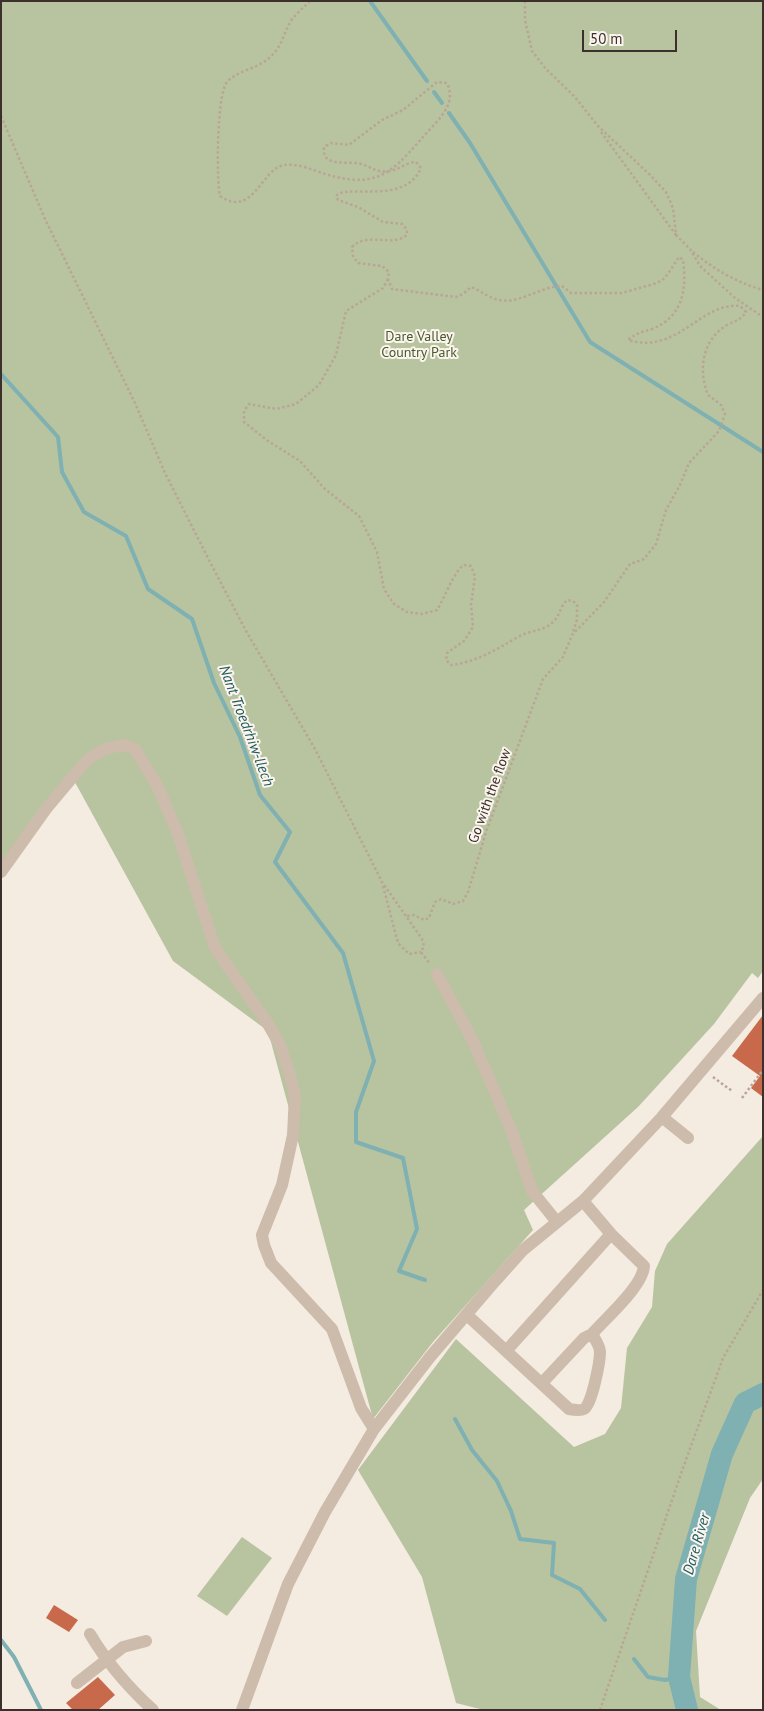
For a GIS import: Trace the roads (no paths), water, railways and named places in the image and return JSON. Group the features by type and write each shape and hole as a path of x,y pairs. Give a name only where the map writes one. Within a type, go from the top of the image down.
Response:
{"lane":[{"path":"1,872 46,809 87,760 105,749 123,744 135,748 157,785 178,834 215,948 280,1045 295,1095 293,1135 282,1185 262,1235 264,1245 272,1263 332,1329 361,1408 374,1429"},
{"path":"437,974 473,1041 512,1132 532,1190 556,1222"},
{"path":"242,1710 288,1584 325,1512 374,1429 430,1357 523,1250 583,1201 662,1117 763,998"},
{"path":"662,1117 688,1138"},
{"path":"542,1383 584,1338 592,1334 635,1286 644,1273 644,1266 583,1201"},
{"path":"507,1350 612,1234"},
{"path":"467,1315 569,1408 576,1410 586,1408 592,1394 600,1350 592,1334"},
{"path":"90,1634 108,1660 141,1699 153,1710"},
{"path":"77,1683 123,1647 146,1641"}],"waterway":[{"path":"370,1 427,81"},
{"path":"434,92 442,103"},
{"path":"449,113 470,143 590,342 763,452"},
{"name":"Nant Troedrhiw-llech","path":"1,374 58,437 62,472 84,512 126,536 148,589 192,619 214,683 240,737 260,795 290,832 275,862 343,953 374,1061 356,1112 356,1142 403,1158 417,1229 399,1271 425,1280"},
{"name":"Dare River","path":"687,1710 679,1677 686,1579 722,1454 745,1403 763,1394"},
{"name":"Nant Troedrhiw-llech","path":"455,1419 472,1450 497,1481 511,1511 520,1539 554,1543 552,1575 580,1589 605,1620"},
{"path":"1,1640 14,1657 41,1710"},
{"name":"Nant Troedrhiw-llech","path":"634,1659 648,1677 665,1680 679,1677"}],"park label":[{"name":"Dare Valley Country Park","path":"419,346"}]}
